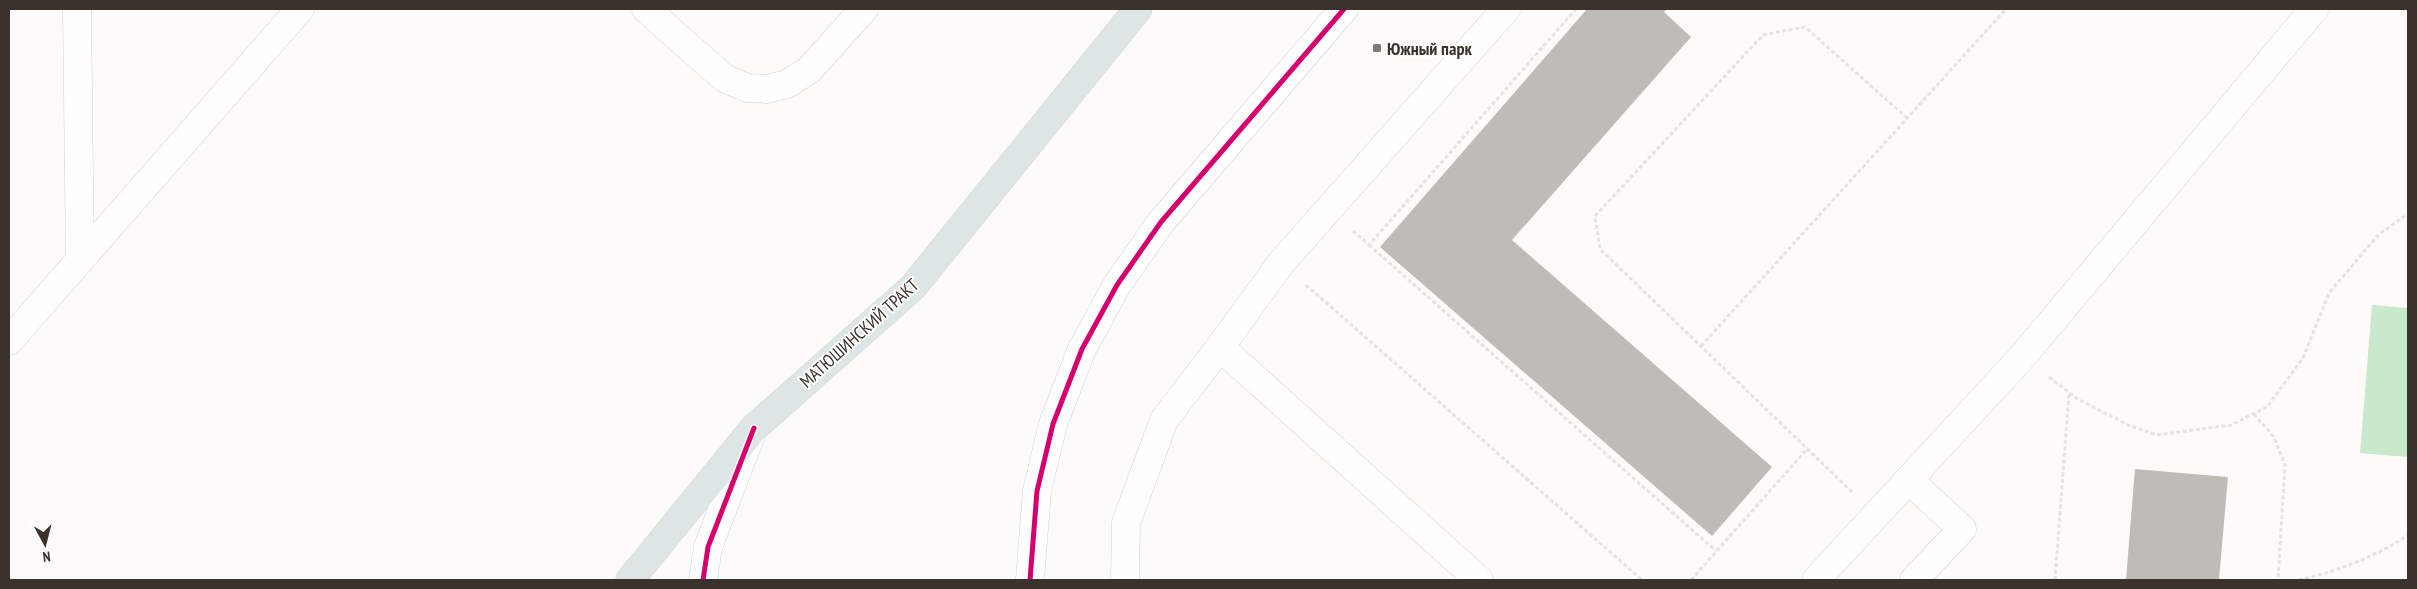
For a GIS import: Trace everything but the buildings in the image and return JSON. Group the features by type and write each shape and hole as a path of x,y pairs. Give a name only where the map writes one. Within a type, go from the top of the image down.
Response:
{"main road":[{"name":"МАТЮШИНСКИЙ ТРАКТ","path":"630,580 754,428 913,287 1138,9"}],"street":[{"path":"77,9 80,260"},
{"path":"9,341 300,9"},
{"path":"646,9 724,78 747,88 767,89 787,84 809,70 864,9"},
{"path":"1030,580 1037,492 1053,424 1082,349 1099,317 1117,285 1161,222 1344,9"},
{"path":"1125,580 1126,523 1164,420 1281,263 1506,9"},
{"path":"1816,580 2022,357 2314,9"},
{"path":"1220,347 1479,580"},
{"path":"703,580 708,547 754,428"},
{"path":"1909,480 1962,529 1914,580"}],"path":[{"path":"1369,245 1576,9"},
{"path":"1701,346 2006,9"},
{"path":"1876,516 1808,448 1600,249 1595,216 1763,35 1805,27 1907,118"},
{"path":"1328,210 1716,551"},
{"path":"2022,357 2069,393 2130,426 2157,435 2231,425 2268,407 2303,358 2329,293 2380,234 2408,214"},
{"path":"1281,263 1642,580"},
{"path":"2055,580 2069,393"},
{"path":"2254,414 2274,437 2285,465 2278,580"},
{"path":"1691,580 1808,448"},
{"path":"2299,580 2327,574 2384,551 2408,535"}],"green space":[{"path":"2372,305 2408,308 2408,457 2360,453"}],"cycle path":[{"path":"1030,580 1037,491 1053,424 1082,349 1117,285 1161,222 1344,9"},
{"path":"703,580 708,547 754,428"}],"place":[{"name":"Южный парк","path":"1377,48"}]}
